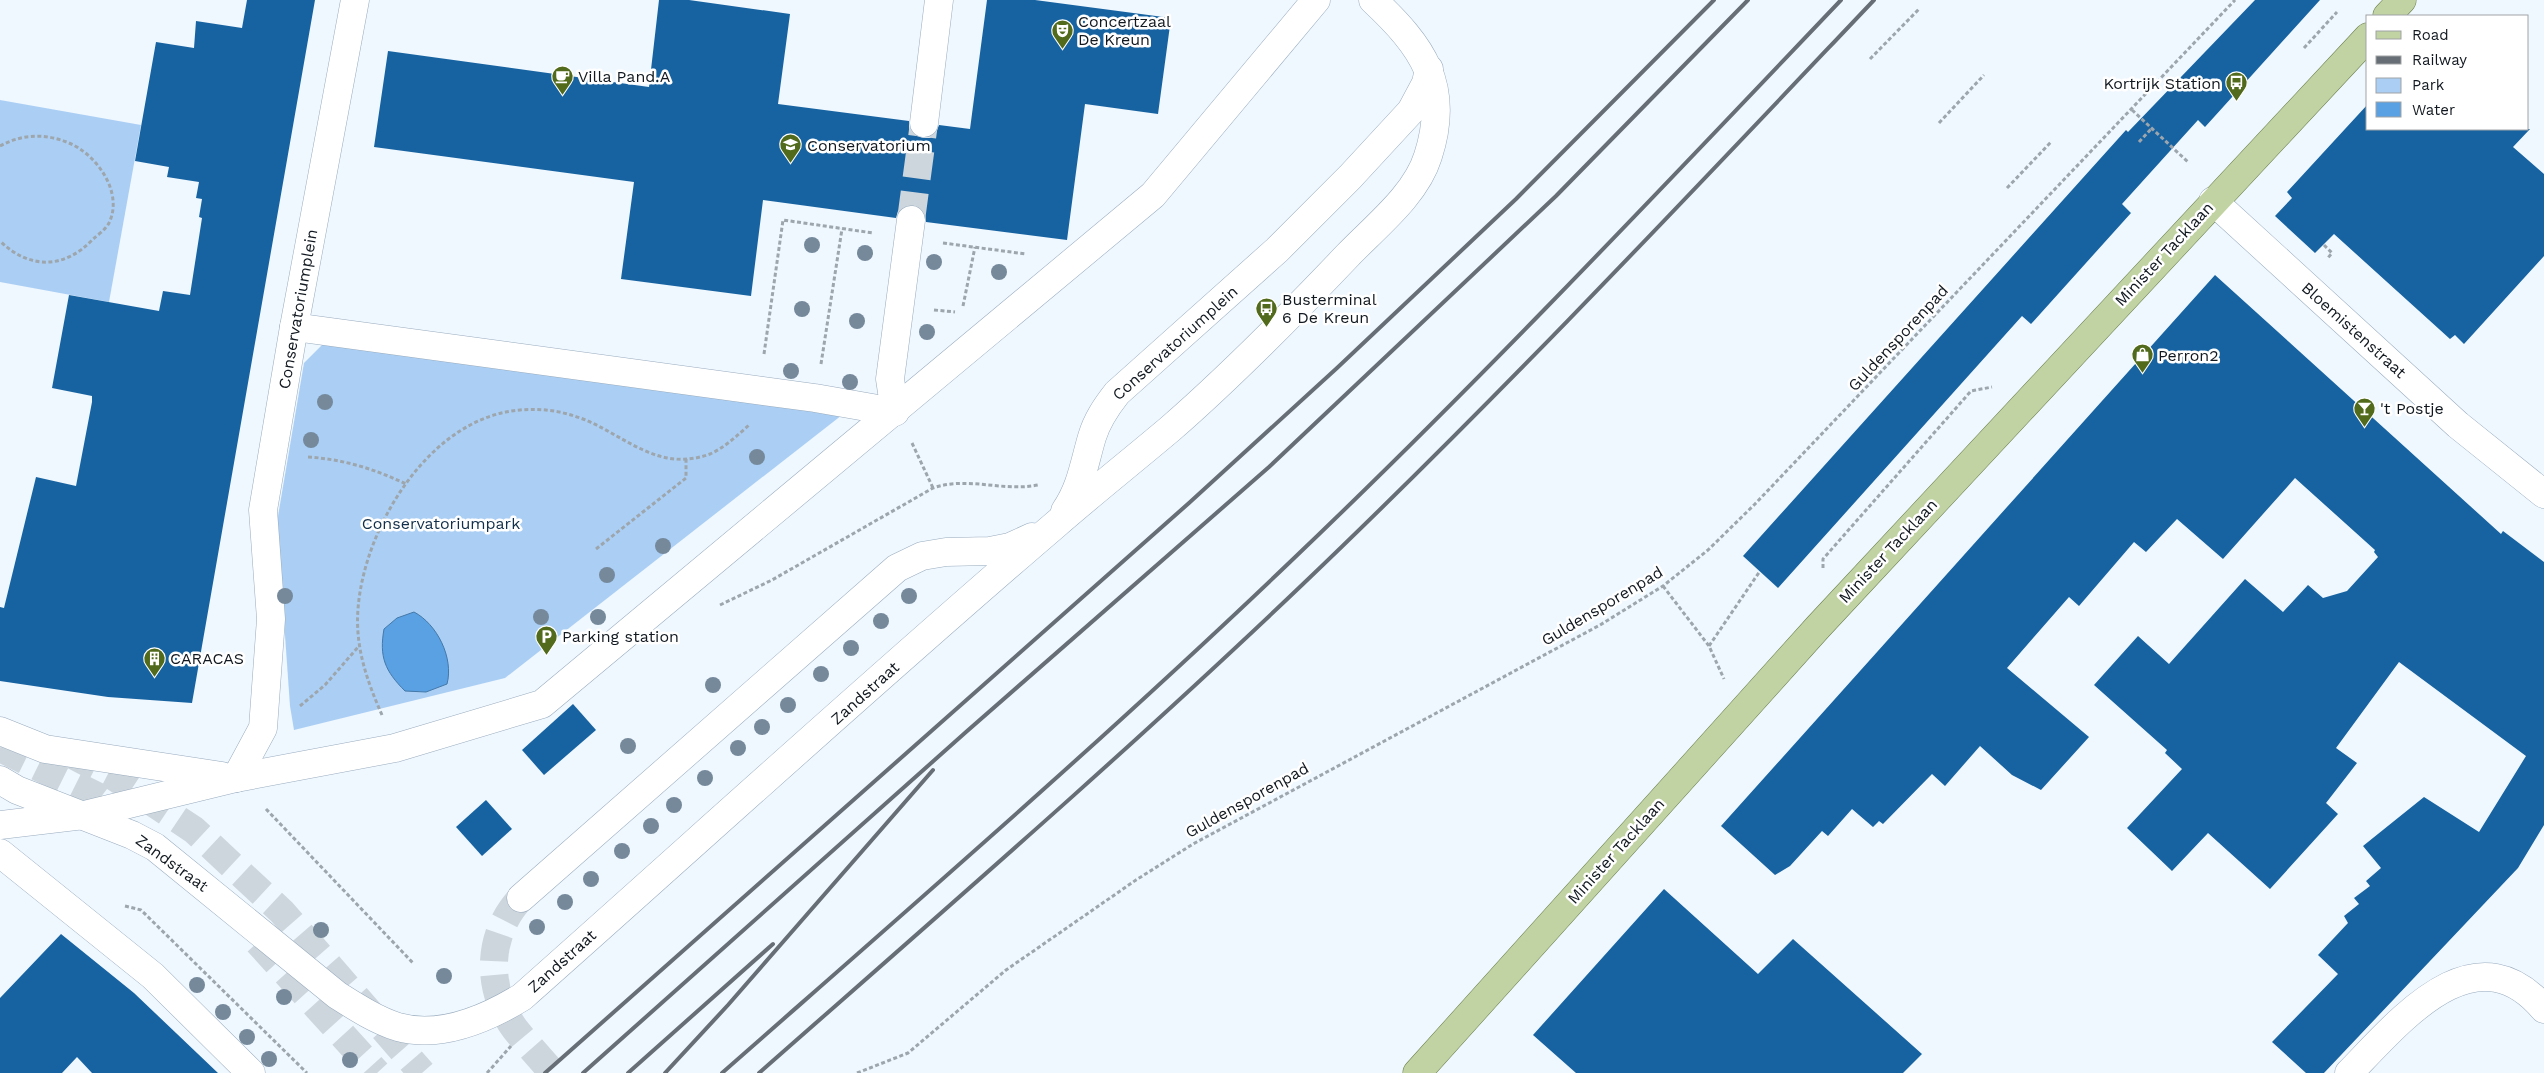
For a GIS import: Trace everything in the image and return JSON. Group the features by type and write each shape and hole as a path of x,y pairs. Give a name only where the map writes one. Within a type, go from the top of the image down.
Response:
{"main road":[{"path":"2388,15 2402,0"},
{"name":"Minister Tacklaan","path":"1417,1073 1818,627 2213,201 2366,39"}],"street":[{"name":"Conservatoriumplein","path":"236,778 263,728 271,619 263,510 294,327 355,0"},
{"path":"924,123 940,0"},
{"path":"0,826 84,815 236,778 395,748 542,704 1153,195 1316,0"},
{"path":"521,898 896,568 922,556 946,552 990,551 1010,547 1054,525 1172,427 1283,323 1398,203 1415,181 1428,159 1434,135 1436,110 1429,68 1419,48 1402,28 1373,0"},
{"name":"Conservatoriumplein","path":"1054,525 1078,487 1085,469 1092,438 1104,408 1117,394 1277,250 1382,144 1412,111 1426,83 1429,68"},
{"name":"Bloemistenstraat","path":"2213,201 2458,425 2544,494"},
{"path":"894,412 890,379 911,220"},
{"path":"294,327 815,398 894,412"},
{"name":"Zandstraat","path":"0,780 17,790 132,834 155,847 337,995 366,1013 399,1027 426,1030 476,1021 522,997 1054,525"},
{"path":"0,731 45,749 236,778"},
{"path":"0,853 153,976 250,1073"},
{"path":"2349,1073 2401,1020 2444,987 2464,978 2495,978 2510,983 2536,999 2544,1009"}],"path":[{"name":"Guldensporenpad","path":"857,1073 908,1053 1006,970 1136,880 1193,844 1600,625 1663,586 1708,550 1755,504 2235,0"},
{"path":"1870,59 1919,9"},
{"path":"2304,48 2337,12"},
{"path":"1939,122 1984,75"},
{"path":"2132,110 2188,162"},
{"path":"2139,142 2152,128"},
{"path":"0,146 18,137 38,135 61,140 81,148 97,163 107,179 113,202 109,223 75,256 52,263 29,260 0,241"},
{"path":"2007,188 2051,142"},
{"path":"815,398 842,229"},
{"path":"899,306 962,313 975,247"},
{"path":"395,748 367,681 359,646 358,610 363,572 376,538 406,484 442,443 463,428 490,416 518,410 548,408 584,419 638,449 660,457 686,458 710,454 750,424"},
{"path":"911,443 934,488"},
{"path":"272,458 310,457 332,459 374,470 406,484"},
{"path":"596,549 686,478 686,458"},
{"path":"719,606 772,580 934,488 960,482 1029,487 1042,485"},
{"path":"1663,586 1709,646 1760,571"},
{"path":"296,710 325,685 359,646"},
{"path":"236,778 413,963"}],"green space":[{"path":"0,100 141,125 109,302 0,282"},
{"name":"Conservatoriumpark","path":"323,344 842,415 505,678 294,730 290,706 277,522 304,363"}],"water":[{"path":"414,612 422,617 436,633 446,653 448,663 449,674 447,684 426,692 405,691 388,670 383,656 384,629 397,618"}],"building":[{"path":"247,0 315,0 192,703 108,697 0,681 0,607 4,608 36,477 76,486 92,402 92,396 52,388 69,295 159,311 163,291 190,295 202,218 199,217 202,199 196,198 199,182 167,177 169,167 135,161 156,42 194,48 196,21 242,28"},
{"name":"Conservatorium","path":"659,0 689,0 790,14 778,104 909,121 909,129 914,135 923,138 930,138 936,133 939,125 970,129 987,0 1035,0 1171,18 1158,114 1085,104 1067,240 926,222 925,214 921,208 914,205 905,206 898,211 896,218 763,200 751,296 621,279 634,182 374,147 388,51 649,87"},
{"path":"2255,0 2320,0 2205,127 2198,120 2122,204 2131,213 2031,324 2022,316 1778,588 1743,556 2126,130 2128,132"},
{"path":"2366,106 2366,130 2530,129 2513,147 2544,174 2544,256 2464,344 2455,335 2450,339 2334,234 2315,253 2275,216 2292,198 2287,192"},
{"path":"2215,275 2501,534 2503,531 2544,562 2544,825 2518,868 2324,1073 2306,1073 2272,1042 2338,974 2318,955 2348,923 2344,916 2359,904 2354,898 2370,886 2366,881 2381,868 2363,846 2424,797 2479,832 2526,756 2399,662 2336,748 2357,763 2326,803 2338,814 2270,889 2208,833 2172,871 2127,828 2182,769 2165,753 2167,750 2094,685 2138,636 2169,664 2245,579 2283,612 2308,585 2323,598 2347,591 2378,557 2374,552 2375,550 2295,478 2223,559 2177,519 2146,552 2134,542 2079,606 2069,597 2007,668 2089,737 2041,790 2012,775 1980,746 1945,786 1932,774 1883,824 1879,821 1873,827 1852,809 1828,836 1822,831 1790,866 1775,875 1721,826"},
{"path":"573,704 596,730 544,775 522,750"},
{"path":"486,800 512,829 482,856 456,827"},
{"path":"1664,889 1758,974 1793,939 1922,1054 1903,1073 1576,1073 1533,1035"},
{"path":"61,934 134,993 218,1073 92,1073 77,1057 62,1073 0,1073 0,998"}],"tunnel":[{"path":"911,220 924,123"},
{"path":"0,748 99,797 129,820"},
{"path":"71,754 113,776 194,830 282,912 422,1073"},
{"path":"521,898 510,912 496,944 494,962 498,996 505,1013 515,1029 553,1073"},
{"path":"258,942 377,1073"}],"railway":[{"path":"545,1073 1189,503 1337,368 1516,199 1714,0"},
{"path":"583,1073 966,732 1269,467 1556,196 1748,0"},
{"path":"722,1073 1080,757 1221,628 1361,494 1500,355 1841,0"},
{"path":"759,1073 1102,770 1303,584 1521,369 1874,0"},
{"path":"665,1073 728,1005 933,770"},
{"path":"628,1073 773,944"}],"place":[{"name":"Concertzaal De Kreun","path":"1062,49"},
{"name":"Villa Pand.A","path":"562,95"},
{"name":"Kortrijk Station","path":"2237,102"},
{"name":"Conservatorium","path":"791,164"},
{"name":"Busterminal 6 De Kreun","path":"1266,327"},
{"name":"Perron2","path":"2142,374"},
{"name":"'t Postje","path":"2364,427"},
{"name":"Parking station","path":"546,655"},
{"name":"CARACAS","path":"154,677"}]}
